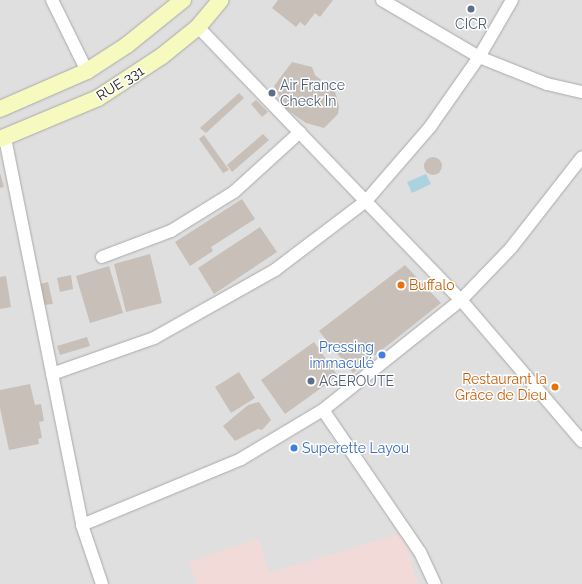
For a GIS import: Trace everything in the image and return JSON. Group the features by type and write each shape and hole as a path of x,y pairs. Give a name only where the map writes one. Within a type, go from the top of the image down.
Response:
{"street":[{"path":"52,0 87,71"},
{"name":"RUE 331","path":"0,109 87,71 127,45 183,0"},
{"name":"RUE 331","path":"3,138 98,98 162,56 198,27 221,0"},
{"path":"382,0 479,57 547,84 582,92"},
{"path":"52,374 154,338 275,270 366,201 430,127 479,57 512,0"},
{"path":"198,27 461,300 582,440"},
{"path":"102,257 171,231 234,192 300,132"},
{"path":"3,138 82,525 102,584"},
{"path":"82,525 241,458 323,410 461,300 511,248 582,157"},
{"path":"323,410 420,552 435,584"}],"shaded area":[{"path":"0,0 582,0 582,584 0,584"},
{"path":"402,533 418,584 197,584 189,562 258,538 269,573"}],"water":[{"path":"426,174 431,184 412,193 407,182"}],"building":[{"path":"278,0 333,0 320,17 315,13 305,26 300,22 296,27 272,8"},
{"path":"292,62 312,67 315,75 335,91 339,107 338,114 324,128 306,123 286,109 274,86"},
{"path":"239,93 244,98 206,133 200,128"},
{"path":"256,100 268,112 262,117 251,104"},
{"path":"263,134 269,140 232,172 227,165"},
{"path":"204,135 229,170 223,173 199,139"},
{"path":"433,157 439,160 442,166 439,172 433,175 427,172 424,166 427,160"},
{"path":"0,173 4,187 0,188"},
{"path":"242,199 255,219 211,247 213,251 190,266 175,242"},
{"path":"260,227 277,252 214,294 198,268"},
{"path":"150,254 162,303 126,312 114,264"},
{"path":"405,265 441,303 353,373 319,331"},
{"path":"109,266 123,313 90,323 76,276"},
{"path":"71,275 73,289 60,292 57,278"},
{"path":"6,276 11,307 0,309 0,277"},
{"path":"48,282 53,304 44,305 40,284"},
{"path":"87,337 90,346 60,355 57,346"},
{"path":"314,342 338,376 285,414 261,380"},
{"path":"239,372 255,398 231,413 215,387"},
{"path":"30,384 35,405 41,404 44,421 39,422 42,438 38,439 39,444 9,450 0,408 0,390"},
{"path":"259,402 271,420 262,430 258,429 235,441 223,426 248,405"}],"place":[{"name":"CICR","path":"471,9"},
{"name":"Air France Check In","path":"272,93"},
{"name":"Buffalo","path":"401,285"},
{"name":"Pressing immaculé","path":"382,355"},
{"name":"AGEROUTE","path":"311,381"},
{"name":"Restaurant la Grâce de Dieu","path":"555,387"},
{"name":"Superette Layou","path":"294,448"}]}
